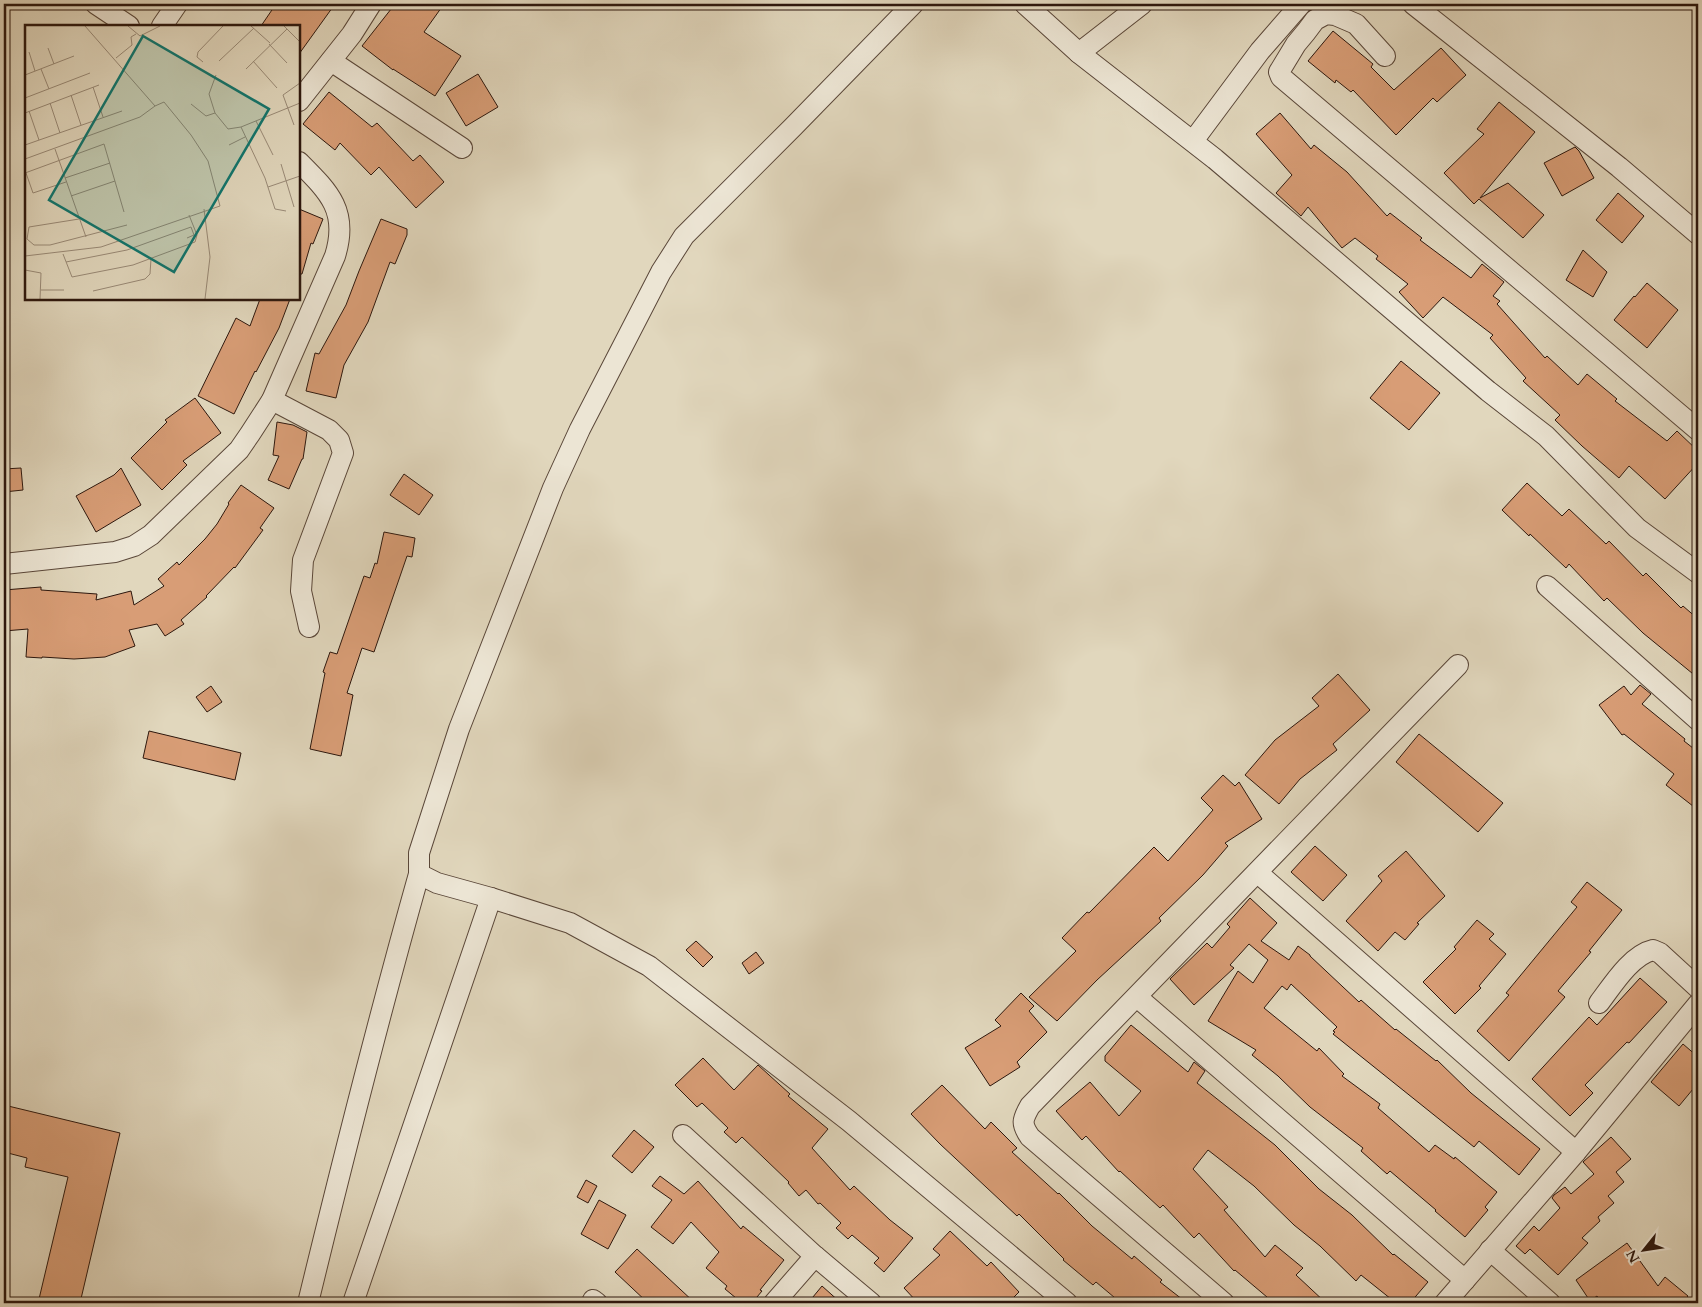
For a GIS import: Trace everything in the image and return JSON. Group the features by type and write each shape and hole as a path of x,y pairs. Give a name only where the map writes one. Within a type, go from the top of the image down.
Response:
{"street":[{"path":"96,4 128,25"},
{"path":"163,25 177,4"},
{"path":"300,100 352,34 372,4"},
{"path":"308,1303 345,1148 419,874 419,853 459,729 553,488 580,429 661,272 684,236 913,4"},
{"path":"1025,4 1079,53 1289,221 1488,391 1546,436 1637,528 1698,573"},
{"path":"1079,53 1142,4"},
{"path":"1192,142 1260,51 1301,4"},
{"path":"1413,4 1619,167 1698,234"},
{"path":"1386,56 1356,24 1335,15 1326,14 1310,26 1296,44 1279,72 1281,77 1698,430"},
{"path":"331,61 462,148"},
{"path":"4,564 116,552 134,546 151,535 239,450 272,400 340,241 340,224 336,207 323,186 300,163"},
{"path":"272,400 329,430 340,440 342,453 303,560 301,591 310,627"},
{"path":"1547,586 1698,720"},
{"path":"1224,1303 1030,1137 1023,1127 1024,1118 1030,1106 1458,665"},
{"path":"1258,873 1576,1152"},
{"path":"419,874 437,883 570,923 648,966 849,1121 1067,1303"},
{"path":"353,1303 491,898"},
{"path":"1599,1003 1636,959 1643,953 1653,950 1660,953 1698,988"},
{"path":"1137,997 1464,1280"},
{"path":"1445,1303 1576,1152 1698,1004"},
{"path":"683,1134 870,1303"},
{"path":"1490,1250 1550,1303"},
{"path":"774,1303 816,1256"}],"building":[{"path":"276,4 335,4 300,53 300,25 262,25"},
{"path":"395,4 444,4 424,32 461,56 435,96 393,70 362,46"},
{"path":"1333,31 1373,64 1371,67 1394,90 1441,48 1466,75 1437,102 1433,98 1396,135 1353,90 1351,92 1336,80 1335,83 1308,61"},
{"path":"478,74 498,107 466,126 446,93"},
{"path":"329,92 372,127 377,123 413,161 420,155 444,182 416,208 379,167 371,175 340,143 335,150 303,124"},
{"path":"1499,102 1535,132 1480,198 1508,183 1544,215 1523,238 1479,199 1474,204 1444,173 1484,134 1477,129"},
{"path":"1280,113 1311,149 1314,145 1347,172 1387,216 1390,213 1422,238 1420,240 1471,278 1482,264 1504,282 1493,296 1500,301 1497,304 1545,358 1547,356 1578,385 1587,374 1617,399 1615,401 1667,441 1677,431 1698,451 1698,463 1665,499 1629,466 1619,478 1555,420 1560,415 1523,381 1526,378 1490,338 1493,335 1443,297 1423,318 1399,292 1408,284 1376,259 1378,256 1355,238 1342,248 1308,207 1301,216 1276,193 1292,175 1256,134"},
{"path":"1575,147 1594,178 1562,196 1544,163"},
{"path":"1618,193 1644,216 1622,243 1596,220"},
{"path":"300,209 323,219 313,244 311,243 302,274 300,274"},
{"path":"381,219 407,229 407,235 395,264 390,262 368,322 344,365 336,398 306,391 315,353 319,354 346,305"},
{"path":"1583,250 1607,272 1593,297 1566,280"},
{"path":"1647,283 1678,310 1647,348 1614,320"},
{"path":"260,300 290,300 279,328 234,414 198,396 236,318 250,326"},
{"path":"1401,361 1440,393 1409,430 1370,398"},
{"path":"195,398 221,433 183,461 187,465 162,490 131,458 167,422 165,420"},
{"path":"277,422 293,425 307,432 303,459 289,489 268,480 279,456 273,455"},
{"path":"21,468 23,490 4,492 4,469"},
{"path":"121,468 141,505 96,532 76,496 114,475"},
{"path":"404,474 433,495 419,515 390,495"},
{"path":"1527,483 1562,516 1569,509 1606,544 1609,541 1643,576 1646,573 1681,608 1683,606 1698,619 1698,678 1643,633 1607,598 1604,601 1569,564 1566,568 1502,510"},
{"path":"241,485 274,508 260,528 263,530 235,568 181,620 184,624 165,636 157,624 129,630 135,646 105,657 74,659 26,657 28,629 4,631 4,590 41,587 41,590 97,594 96,600 131,591 134,605 164,586 158,579 177,562 179,565 205,539 217,524 228,503"},
{"path":"384,532 415,538 412,557 407,556 374,652 362,648 347,693 353,695 341,756 310,749 325,673 323,672 330,652 337,654 364,576 370,578 375,563 377,564"},
{"path":"1338,674 1370,710 1333,744 1337,750 1300,779 1279,804 1245,775 1275,740 1319,706 1312,698"},
{"path":"1640,685 1651,694 1642,704 1698,752 1698,810 1666,785 1674,774 1624,734 1622,735 1599,705 1624,686 1631,695"},
{"path":"211,686 222,702 207,712 196,697"},
{"path":"149,731 241,753 235,780 143,758"},
{"path":"1419,734 1503,803 1478,832 1396,762"},
{"path":"1223,775 1235,786 1239,782 1262,819 1225,843 1228,846 1203,875 1159,918 1161,921 1097,980 1057,1021 1029,997 1076,951 1062,938 1154,847 1168,861 1213,810 1201,798"},
{"path":"1315,846 1347,875 1323,901 1291,872"},
{"path":"1406,851 1445,896 1417,923 1419,924 1405,940 1395,932 1378,951 1346,921 1382,881 1378,876"},
{"path":"1587,882 1622,910 1589,951 1591,952 1558,991 1565,997 1509,1061 1477,1031 1509,995 1506,993 1577,907 1571,902"},
{"path":"1250,898 1277,923 1261,941 1289,960 1298,946 1359,1002 1361,1000 1395,1030 1437,1060 1471,1093 1540,1149 1519,1175 1479,1141 1474,1147 1333,1034 1337,1027 1291,984 1287,990 1282,986 1264,1008 1317,1051 1319,1048 1344,1074 1342,1076 1380,1104 1378,1108 1429,1152 1435,1145 1454,1159 1455,1157 1497,1192 1485,1207 1488,1210 1465,1237 1390,1171 1387,1174 1361,1151 1363,1148 1310,1107 1278,1076 1252,1055 1256,1050 1208,1021 1238,971 1253,983 1268,960 1249,944 1230,965 1234,968 1194,1005 1170,979 1207,943 1212,948 1230,927 1227,924"},
{"path":"1477,920 1494,934 1489,939 1506,954 1479,986 1481,988 1455,1014 1423,982 1456,949 1454,947"},
{"path":"696,941 713,957 703,967 686,950"},
{"path":"756,952 764,963 749,974 742,963"},
{"path":"1640,978 1667,1002 1629,1043 1627,1042 1585,1085 1593,1093 1570,1116 1532,1079 1589,1017 1597,1025"},
{"path":"1021,993 1034,1006 1029,1011 1047,1032 1017,1062 1020,1067 990,1086 965,1048 1001,1026 995,1020"},
{"path":"1131,1025 1188,1072 1194,1062 1205,1071 1197,1083 1275,1145 1319,1189 1352,1215 1393,1255 1428,1282 1410,1303 1396,1303 1361,1275 1356,1281 1254,1186 1208,1150 1193,1169 1228,1207 1224,1210 1265,1257 1275,1245 1303,1268 1296,1275 1326,1303 1274,1303 1234,1271 1199,1233 1194,1238 1163,1205 1160,1208 1119,1172 1086,1136 1082,1140 1056,1111 1090,1082 1119,1116 1141,1091 1105,1061 1105,1056"},
{"path":"1683,1044 1698,1057 1698,1083 1679,1106 1651,1082"},
{"path":"703,1058 734,1090 758,1065 790,1094 788,1096 828,1129 812,1148 850,1190 854,1186 890,1220 913,1238 884,1272 874,1263 879,1258 852,1235 848,1239 836,1228 841,1223 820,1203 818,1204 806,1190 799,1196 789,1182 742,1137 736,1143 724,1132 728,1128 702,1103 697,1107 675,1085"},
{"path":"942,1085 985,1129 991,1122 1017,1148 1012,1152 1059,1193 1092,1226 1132,1259 1134,1256 1162,1280 1160,1282 1187,1303 1121,1303 1096,1282 1093,1285 1063,1260 1019,1214 1017,1216 940,1144 911,1114"},
{"path":"4,1105 120,1133 80,1303 55,1303 39,1299 68,1177 25,1167 27,1158 4,1152"},
{"path":"634,1130 654,1147 632,1173 612,1156"},
{"path":"1611,1137 1631,1159 1616,1172 1624,1182 1608,1196 1614,1203 1598,1217 1600,1221 1582,1238 1588,1243 1558,1275 1530,1249 1525,1254 1516,1246 1534,1226 1539,1231 1560,1208 1552,1198 1554,1195 1565,1187 1571,1194 1594,1174 1583,1162"},
{"path":"660,1176 684,1194 698,1181 741,1229 743,1226 784,1260 752,1303 742,1303 725,1289 727,1286 706,1268 719,1252 691,1222 673,1244 651,1227 672,1200 652,1186"},
{"path":"586,1180 597,1186 588,1203 577,1197"},
{"path":"599,1200 626,1215 608,1249 581,1234"},
{"path":"950,1231 987,1266 991,1262 1019,1292 1008,1303 918,1303 904,1288 940,1255 933,1249"},
{"path":"1627,1243 1658,1286 1665,1277 1688,1296 1682,1303 1602,1303 1597,1296 1590,1301 1576,1280"},
{"path":"637,1249 695,1303 648,1303 615,1272"},
{"path":"822,1286 841,1303 808,1303"}]}
